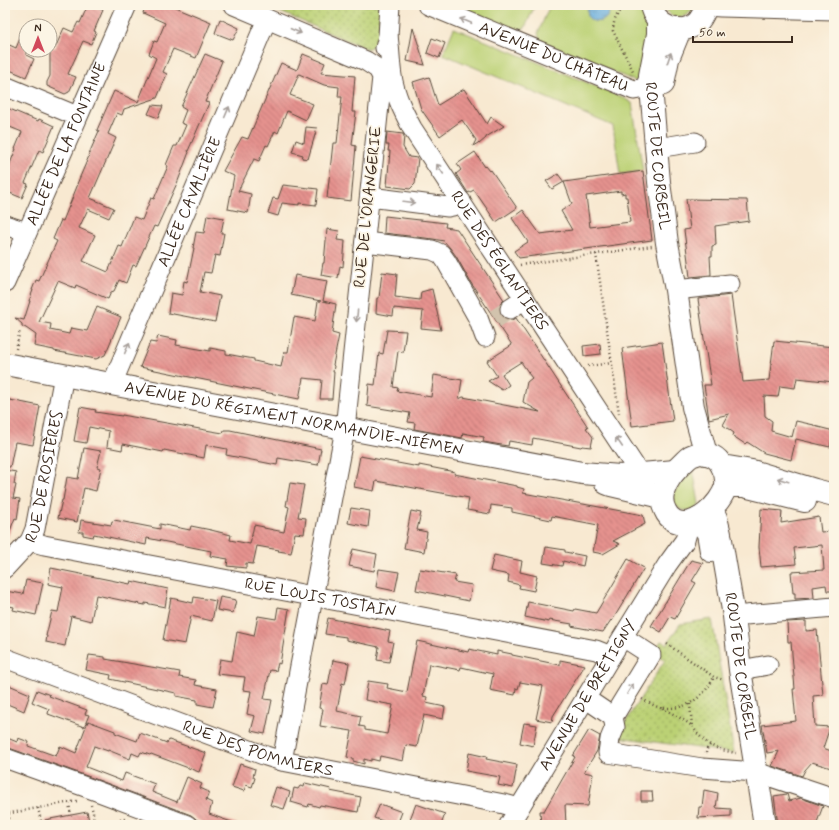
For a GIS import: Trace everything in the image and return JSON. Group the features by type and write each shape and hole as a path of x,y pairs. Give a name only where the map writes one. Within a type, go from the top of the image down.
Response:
{"main road":[{"path":"654,13 664,26 679,29 688,28 697,23 703,15 706,5"},
{"name":"ROUTE DE CORBEIL","path":"654,13 658,34 650,75 658,182 676,290 692,407 711,466"},
{"name":"ROUTE DE CORBEIL","path":"676,290 676,241 663,147 661,104 663,78 679,29"},
{"name":"AVENUE DU RÉGIMENT NORMANDIE-NIÉMEN","path":"11,356 64,375 582,473 620,476 675,471"},
{"path":"711,466 744,486 834,508"},
{"path":"711,466 720,498 715,506 694,518 673,520 665,512 662,497 666,484 675,471 711,466 752,470 834,495"},
{"name":"AVENUE DU RÉGIMENT NORMANDIE-NIÉMEN","path":"582,473 611,485 662,497"},
{"name":"ROUTE DE CORBEIL","path":"694,518 716,518 720,534 734,616 732,675 754,825"},
{"name":"ROUTE DE CORBEIL","path":"694,518 708,534 727,642 734,706 746,766 765,825"}],"street":[{"name":"ALLÉE DE LA FONTAINE","path":"5,283 127,5"},
{"path":"234,5 366,61 378,60 384,53 388,36 390,5"},
{"name":"AVENUE DU CHÂTEAU","path":"428,5 634,90 645,88 650,75"},
{"path":"706,5 721,7 803,7 834,10"},
{"name":"ALLÉE CAVALIÈRE","path":"112,384 267,19"},
{"name":"RUE DES ÉGLANTIERS","path":"388,36 392,75 388,96 405,114 412,128 504,267 500,319 572,371 640,474"},
{"name":"RUE DE L'ORANGERIE","path":"282,761 345,429 370,197 388,96 378,69 366,61"},
{"path":"5,86 78,116"},
{"path":"663,147 695,142"},
{"path":"370,197 448,207 461,201"},
{"path":"5,225 27,232"},
{"path":"365,242 432,250 441,254 460,286 500,319"},
{"path":"676,290 730,284"},
{"name":"RUE DE ROSIÈRES","path":"5,568 30,541 35,529 64,375"},
{"name":"AVENUE DE BRÉTIGNY","path":"509,825 667,565 675,540 694,518"},
{"name":"RUE LOUIS TOSTAIN","path":"30,541 59,548 596,650 611,656"},
{"path":"734,616 834,607"},
{"path":"623,637 650,655 613,717 615,727 610,739 608,753 702,768 746,766 834,798"},
{"name":"RUE DES POMMIERS","path":"5,658 282,761 519,808"},
{"path":"732,675 768,665"},
{"path":"585,698 613,717"},
{"path":"5,758 92,794 187,825"}],"path":[{"path":"624,5 616,17 613,31 638,82 634,90"},
{"path":"504,267 667,243"},
{"path":"596,254 620,414"},
{"path":"11,356 20,330"},
{"path":"572,371 579,367 612,363"},
{"path":"667,644 714,678 732,675"},
{"path":"662,708 690,704 709,687 714,678"},
{"path":"629,691 692,726 702,739 710,745 726,751 746,766"},
{"path":"690,704 692,726"},
{"path":"11,825 7,814 69,802 92,794 94,825"},
{"path":"69,802 71,815"},
{"path":"38,808 41,821"}],"green space":[{"path":"264,5 381,5 378,43 367,49"},
{"path":"455,5 535,5 525,28 517,31"},
{"path":"550,5 588,5 589,17 596,21 602,21 608,15 609,5 644,5 653,31 645,78 635,81 540,41 538,33"},
{"path":"663,5 695,5 688,14 679,17 670,14"},
{"path":"454,28 622,97 632,103 643,171 620,174 613,126 443,54"},
{"path":"693,468 699,504 695,510 685,510 678,508 675,505 673,497 674,492"},
{"path":"712,619 734,753 618,737 620,730 665,660 652,652 661,641 667,644 680,624"}],"water":[{"path":"588,5 609,5 609,14 602,21 596,22 591,20 587,12"}],"building":[{"path":"88,5 103,10 94,31 96,32 91,44 83,41 68,74 76,77 69,92 65,94 47,86 50,76 50,58 58,58 58,41 64,28 73,32 78,22 80,23"},
{"path":"146,5 170,5 211,22 196,58 173,49 163,72 167,74 157,98 124,109 122,115 117,113 108,134 116,138 90,198 114,208 109,218 88,209 79,228 95,235 83,261 108,272 119,246 122,247 134,217 142,220 151,198 154,199 168,166 166,165 174,146 177,146 186,125 181,123 186,110 181,107 205,54 222,61 205,102 209,103 188,151 189,152 178,181 157,227 154,226 136,266 133,265 126,283 119,280 108,299 76,285 75,288 58,281 39,322 51,324 50,330 69,334 71,328 87,331 97,307 121,317 105,355 96,359 34,346 36,335 22,326 22,324 15,318 24,320 32,290 36,280 39,281 57,241 53,239 61,220 63,221 99,131 97,130 114,91 138,102 156,58 149,54 154,41 157,42 165,23 143,13"},
{"path":"220,19 239,28 233,40 215,33"},
{"path":"413,28 425,65 407,61"},
{"path":"432,38 445,43 439,58 427,53"},
{"path":"5,43 16,48 18,43 18,58 34,59 26,77 5,68"},
{"path":"303,54 325,63 321,73 355,76 352,112 356,112 352,145 356,146 351,201 327,198 333,143 337,143 342,97 338,97 339,87 324,85 299,74 290,95 313,104 306,120 287,111 278,133 275,131 268,146 266,145 259,161 254,159 238,191 251,194 248,213 228,209 234,176 223,171 242,137 248,139 281,63 297,70"},
{"path":"429,77 438,105 464,89 487,124 491,117 504,126 486,137 479,144 478,143 473,146 476,140 462,120 440,136 421,109 413,82"},
{"path":"152,105 163,106 158,118 148,114"},
{"path":"5,107 54,126 43,152 39,150 25,183 28,184 22,198 5,191 5,180 9,166 22,132 5,125"},
{"path":"306,127 317,128 308,159 302,158 303,155 292,152 296,140 304,143"},
{"path":"387,132 403,134 403,147 409,157 418,158 415,184 410,189 387,186 390,151 388,151 389,145 386,145"},
{"path":"475,152 485,167 486,166 490,171 491,170 517,208 496,222 474,190 468,193 456,174 461,170 457,164"},
{"path":"643,171 652,240 519,258 514,251 528,242 512,218 523,210 540,234 572,230 561,211 572,204 564,182","holes":["621,191 621,194 625,193 625,197 627,197 630,222 590,227 586,196"]},
{"path":"558,174 564,182 552,189 546,181"},
{"path":"283,185 318,189 316,205 282,203 278,216 268,213 273,198 278,199"},
{"path":"686,199 747,200 749,221 715,226 716,245 712,246 712,256 710,256 711,275 690,277 684,230 690,229"},
{"path":"207,215 224,218 221,233 224,233 220,256 215,255 211,273 204,272 200,292 220,296 215,322 168,313 171,293 182,295 184,281 187,282 196,232 204,233"},
{"path":"385,216 446,223 445,227 457,229 504,300 500,304 499,309 501,315 506,319 511,320 516,318 588,427 586,428 593,437 591,447 581,447 533,438 532,445 509,441 508,446 483,442 484,437 463,433 462,438 414,429 415,423 408,422 410,413 367,406 369,384 375,385 379,353 383,354 387,330 406,331 403,352 398,351 393,387 398,388 397,391 431,397 434,375 462,380 459,399 463,397 540,412 523,402 527,382 532,378 528,373 529,371 528,372 521,362 502,374 509,385 502,390 488,381 497,376 487,361 512,345 450,248 444,241 384,233"},
{"path":"327,229 339,231 337,240 345,241 343,267 340,266 338,278 321,275 324,263"},
{"path":"382,272 397,274 395,297 420,300 421,292 432,289 441,330 421,328 423,311 394,308 393,316 376,313"},
{"path":"295,275 327,281 323,301 336,304 332,333 339,335 333,365 334,372 332,399 320,399 322,380 303,378 299,399 140,367 150,342 156,343 158,336 177,340 176,345 210,351 210,348 226,351 226,354 254,359 254,361 281,367 284,352 288,352 294,317 315,321 318,301 321,301 291,295"},
{"path":"731,295 743,382 769,380 774,341 834,347 834,382 797,378 795,388 780,386 778,397 764,396 765,416 772,421 771,431 792,437 796,421 814,425 834,431 830,447 796,439 791,460 764,453 747,442 745,444 733,436 734,433 723,425 729,414 709,419 704,385 711,385 698,299"},
{"path":"662,342 673,421 632,426 622,348"},
{"path":"600,344 601,354 584,356 583,346"},
{"path":"5,399 40,406 33,445 15,442 10,467 5,467"},
{"path":"80,407 96,410 95,412 122,415 223,433 224,430 230,430 321,449 318,465 278,458 277,465 226,455 227,449 206,445 204,458 123,444 122,450 107,447 109,431 89,427 86,443 74,441"},
{"path":"84,448 101,451 97,467 101,468 96,491 84,488 77,522 58,518 67,477 78,479"},
{"path":"360,456 455,472 454,474 517,486 524,489 523,493 643,515 645,524 613,541 620,544 603,554 593,552 598,525 552,516 551,520 512,512 512,508 491,505 490,514 467,510 469,498 376,481 374,491 354,487"},
{"path":"5,470 16,472 14,484 16,485 13,498 20,499 17,519 15,518 6,541 5,541"},
{"path":"290,483 304,485 298,517 306,518 304,534 295,533 291,553 257,546 253,564 246,563 246,568 227,566 228,559 210,556 211,551 147,538 146,545 94,534 93,537 83,535 83,532 79,532 81,520 111,525 112,521 114,520 160,529 160,524 190,530 191,526 231,535 230,540 250,544 254,525 284,532 289,507 286,506"},
{"path":"351,508 370,511 368,527 348,523"},
{"path":"761,509 782,511 781,523 819,517 821,532 832,531 834,536 834,591 827,591 826,585 813,587 814,598 795,599 795,593 793,593 791,572 824,570 822,545 794,548 796,564 761,567 759,547"},
{"path":"411,511 421,513 417,530 427,532 424,552 404,548"},
{"path":"546,547 565,550 565,552 585,556 583,566 563,561 562,566 543,563"},
{"path":"353,549 377,554 374,571 349,566"},
{"path":"494,555 522,561 520,572 537,576 534,591 519,588 520,585 508,582 509,575 490,571"},
{"path":"628,559 644,568 612,621 611,620 603,632 571,626 572,624 549,620 549,622 525,617 528,602 574,611 575,609 596,613"},
{"path":"691,560 703,563 692,581 696,583 675,619 670,617 661,632 651,626"},
{"path":"51,568 130,584 131,581 168,589 165,607 145,603 145,605 96,595 91,621 71,616 65,646 46,642 52,611 58,612 63,587 48,584"},
{"path":"379,569 399,572 395,591 376,587"},
{"path":"420,569 456,575 454,582 472,585 469,601 416,590"},
{"path":"26,580 43,583 36,615 13,610 14,607 5,605 5,591 23,594"},
{"path":"194,597 216,601 212,621 191,616 185,644 163,640 171,598 193,603"},
{"path":"220,597 236,600 233,613 217,610"},
{"path":"278,607 289,609 280,664 278,663 276,671 270,670 264,699 272,700 265,734 251,731 255,716 247,714 251,691 243,690 245,677 217,674 220,659 232,661 237,632 254,636 258,616 276,619"},
{"path":"328,618 390,631 388,641 393,642 389,662 377,660 379,647 346,640 346,637 325,634"},
{"path":"806,621 806,631 817,630 823,695 813,696 815,726 830,727 823,748 834,752 834,769 812,762 802,776 772,766 779,751 767,753 762,725 796,721 791,642 788,642 787,622"},
{"path":"417,641 468,652 469,649 497,655 497,651 560,665 560,660 585,665 553,716 552,722 536,719 543,686 520,682 518,689 516,688 515,695 490,690 493,674 461,667 460,670 429,664 423,696 427,697 426,703 445,707 443,719 424,715 417,747 406,745 403,761 380,756 379,761 364,759 364,764 353,761 353,758 347,757 352,731 320,726 323,709 319,708 323,684 328,685 333,660 349,663 345,684 342,683 337,711 361,716 359,726 365,727 365,730 387,734 393,705 365,700 368,681 388,684 387,688 407,692"},
{"path":"89,655 180,672 179,677 196,680 195,685 217,689 213,707 197,704 197,700 176,696 176,693 110,679 111,675 86,670"},
{"path":"9,685 30,694 24,711 5,703 5,695"},
{"path":"37,690 87,710 85,714 89,715 84,727 48,714 49,709 32,702"},
{"path":"88,721 137,741 140,733 167,743 169,740 206,753 199,772 151,754 141,752 139,756 132,753 130,759 94,746 86,767 122,781 125,773 155,784 152,792 177,802 187,777 202,784 200,788 209,792 206,800 212,803 209,814 237,825 209,825 197,820 191,815 5,747 5,737 17,742 18,738 29,742 28,746 56,756 60,746 76,753"},
{"path":"524,723 537,725 533,746 520,743"},
{"path":"589,730 600,736 597,751 584,772 593,774 588,806 565,805 566,825 541,825 540,811 544,811 575,757 573,756"},
{"path":"469,753 487,757 486,759 517,765 513,788 498,785 500,777 466,771"},
{"path":"240,764 255,769 253,777 255,778 252,787 246,785 244,791 232,787"},
{"path":"305,783 331,789 330,791 361,797 358,812 320,805 319,807 309,804 308,807 291,802 294,788 298,789 300,786 304,787"},
{"path":"276,787 290,792 284,809 270,805"},
{"path":"704,790 718,793 716,808 731,809 731,816 698,818 699,807 702,807"},
{"path":"641,791 652,791 653,801 641,801"},
{"path":"787,794 789,801 801,798 823,806 816,825 778,825 774,796"},
{"path":"380,804 402,812 397,825 374,818"},
{"path":"416,804 445,814 441,825 428,825 410,819"},
{"path":"87,812 90,825 45,825 45,820"}],"tunnel":[{"path":"495,319 510,309"}]}
